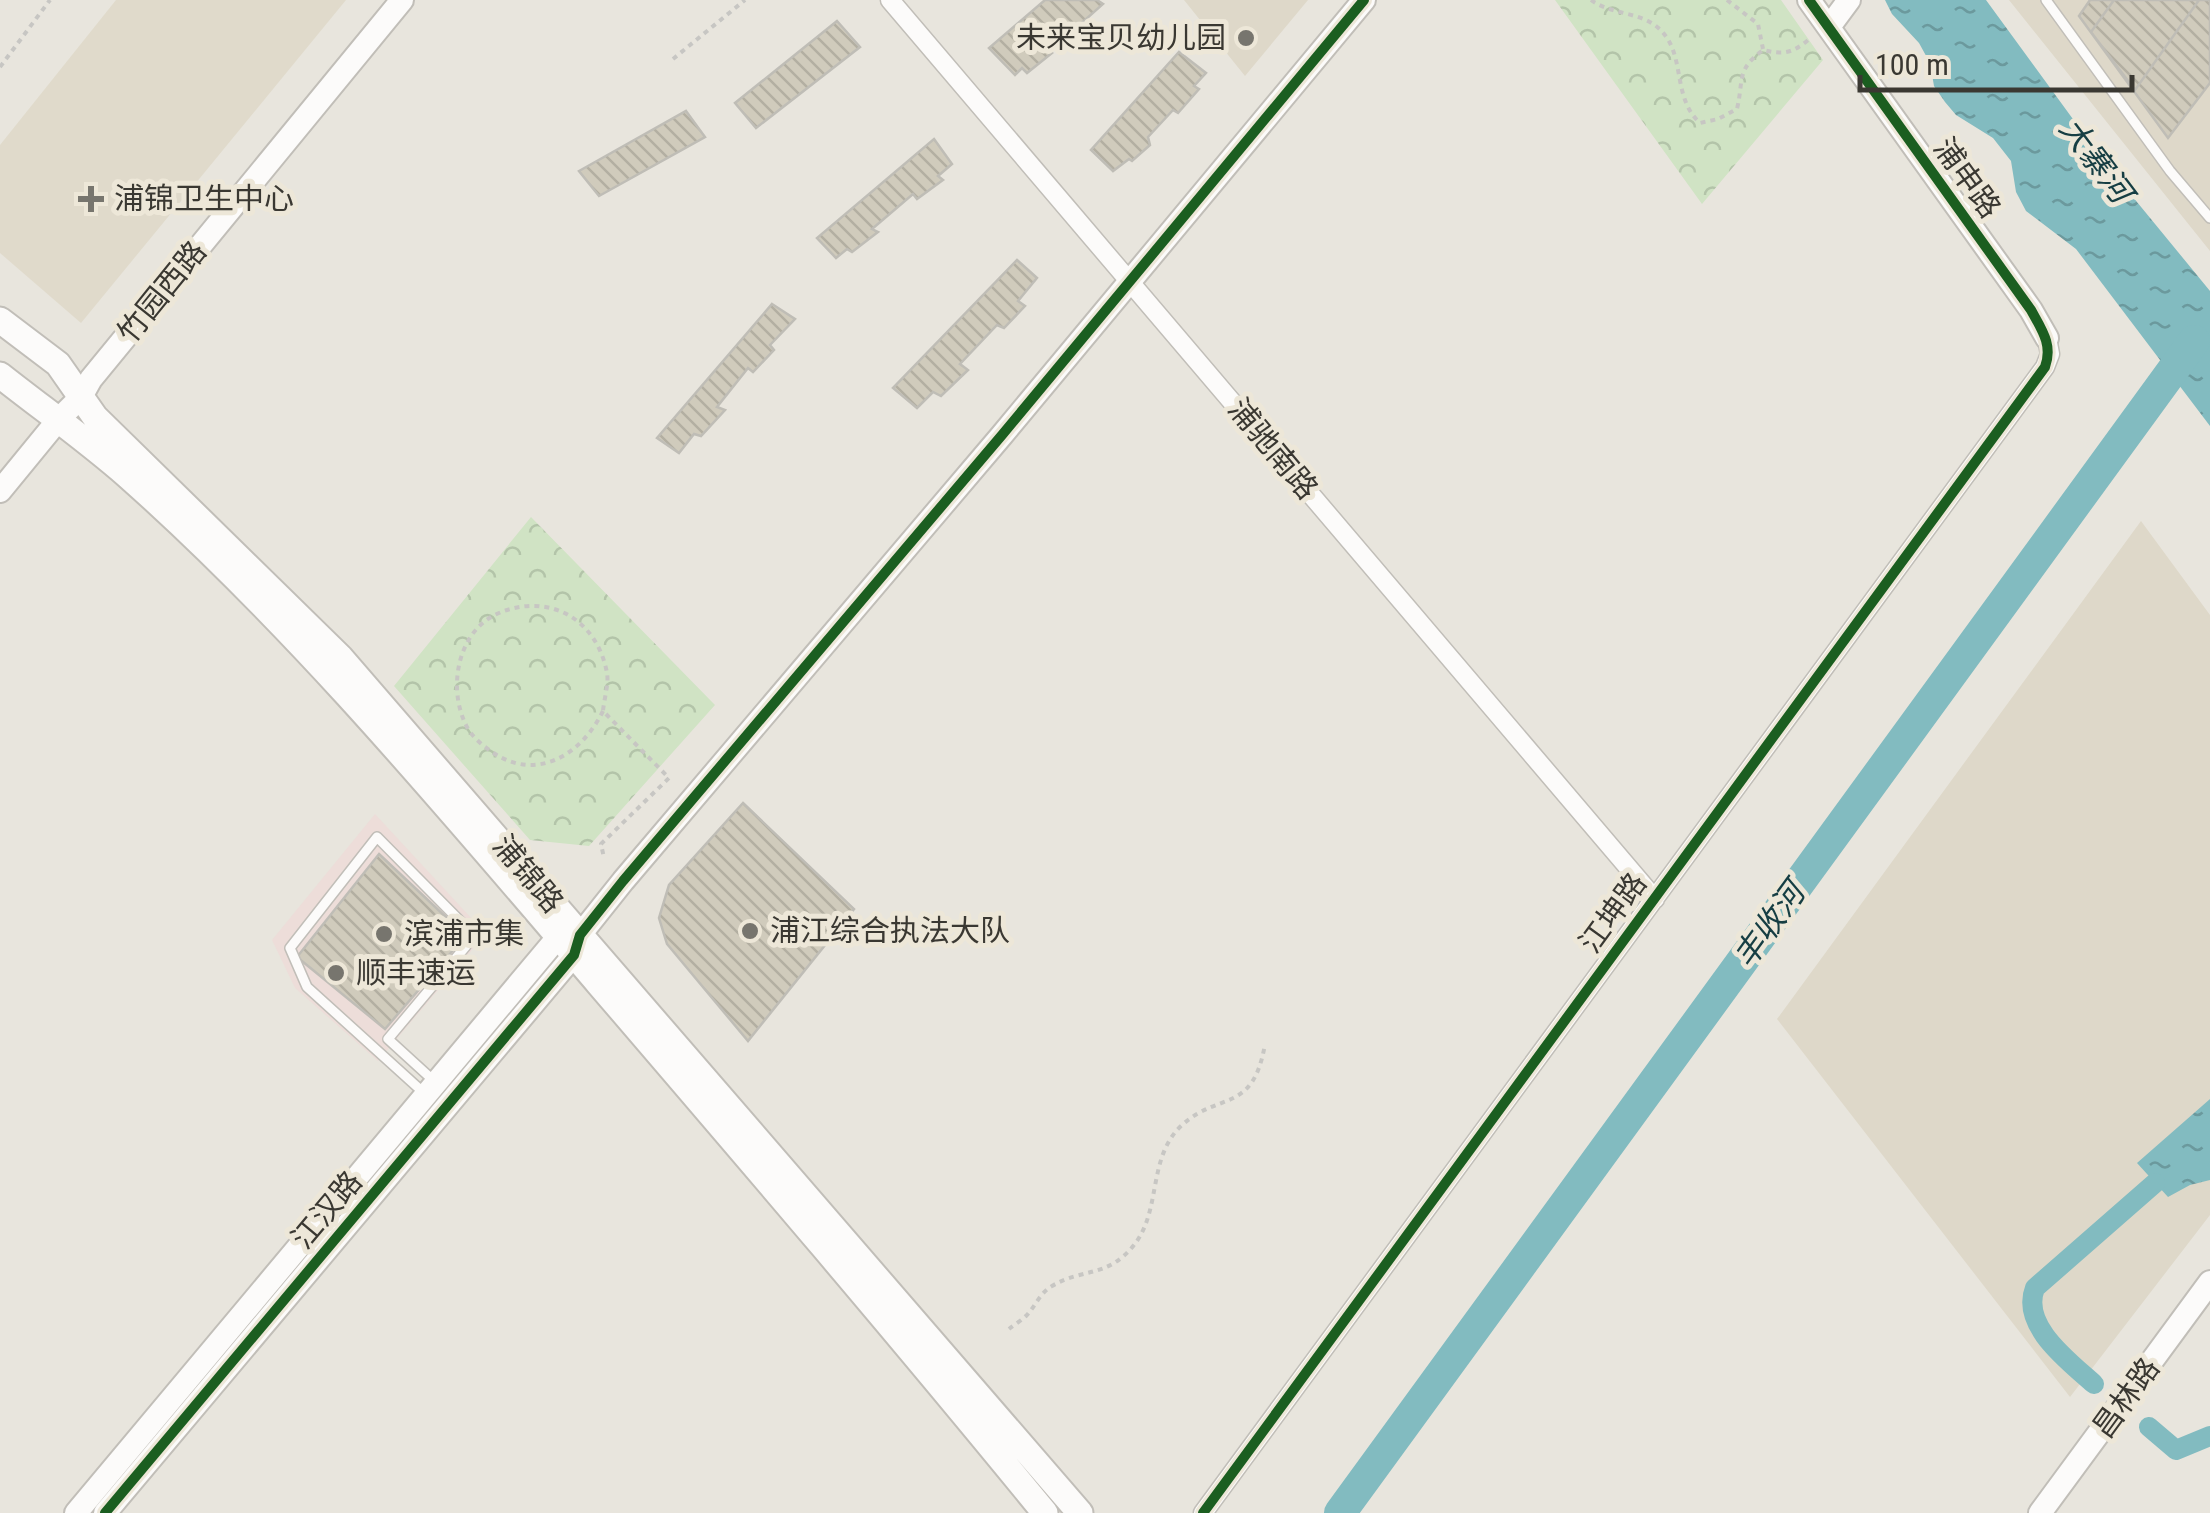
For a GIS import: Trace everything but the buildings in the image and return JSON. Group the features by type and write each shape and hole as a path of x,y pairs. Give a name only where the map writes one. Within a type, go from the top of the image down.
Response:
{"main road":[{"name":"浦锦路","path":"0,320 58,364 95,417 340,656 571,942 1045,1513"},
{"name":"浦锦路","path":"10,382 128,476 260,603 571,942 1080,1513"}],"street":[{"name":"竹园西路","path":"0,492 59,419 82,397 91,379 402,0"},
{"name":"浦驰南路","path":"890,0 1655,899"},
{"path":"76,1513 431,1089 571,942 1364,0"},
{"name":"浦申路","path":"1809,0 2031,310 2046,338"},
{"path":"1829,27 1848,0"},
{"name":"江坤路","path":"1203,1513 2045,367 2050,354 2046,338"},
{"name":"江汉路","path":"105,1513 571,942"},
{"name":"昌林路","path":"2040,1513 2210,1282"},
{"name":"昌林路","path":"2053,1513 2210,1305"}],"lane":[{"path":"2046,0 2170,171 2210,218"},
{"path":"377,837 463,924 466,946 388,1039 431,1089 307,987 290,948 377,837"}],"path":[{"path":"0,68 50,0"},
{"path":"673,59 744,0"},
{"path":"1591,0 1654,24 1666,36 1674,50 1680,92 1688,113 1700,123 1737,109 1739,78 1747,62 1763,50"},
{"path":"1727,0 1758,24 1763,50"},
{"path":"1763,50 1777,54 1794,52 1808,40"},
{"path":"517,608 559,608 592,635 607,674 603,711 582,744 563,757 540,764 520,764 499,757 466,726 458,689 462,650 476,628 496,614 517,608"},
{"path":"603,711 669,778 601,844 604,858"},
{"path":"1009,1329 1052,1286 1098,1272 1133,1246 1148,1224 1156,1178 1172,1138 1183,1124 1228,1103 1249,1086 1260,1070 1265,1044"}],"shaded area":[{"name":"浦锦卫生中心","path":"116,0 346,0 81,323 0,253 0,145"},
{"name":"未来宝贝幼儿园","path":"1184,0 1308,0 1245,76"},
{"path":"2009,0 2210,0 2210,251"},
{"path":"2141,521 2210,615 2210,1215 2070,1397 1777,1019"},
{"path":"375,814 473,920 477,944 378,1061 295,988 272,940"}],"green space":[{"path":"1555,0 1781,0 1823,60 1702,204"},
{"path":"531,517 715,705 589,846 530,840 394,686"}],"water":[{"name":"大寨河","path":"1885,0 1986,0 2105,163 2210,291 2210,426 2076,249 2026,211 2016,192 2011,161 1993,138 1956,115 1945,102 1934,86 1930,63 1919,43 1892,14"},
{"path":"2210,1099 2210,1180 2168,1197 2137,1163"}],"waterway":[{"name":"丰收河","path":"1340,1513 2194,341"},
{"path":"2094,1384 2041,1329 2032,1302 2035,1288 2155,1183"},
{"path":"2149,1427 2176,1450 2210,1436"}],"cycle path":[{"path":"105,1513 574,955 580,935 623,881 1364,0"},
{"path":"1203,1513 2045,367 2047,345 2031,310 1809,0"}],"place":[{"name":"未来宝贝幼儿园","path":"1246,38"},
{"name":"浦锦卫生中心","path":"91,199"},
{"name":"浦江综合执法大队","path":"750,931"},
{"name":"滨浦市集","path":"384,934"},
{"name":"顺丰速运","path":"336,973"}]}
